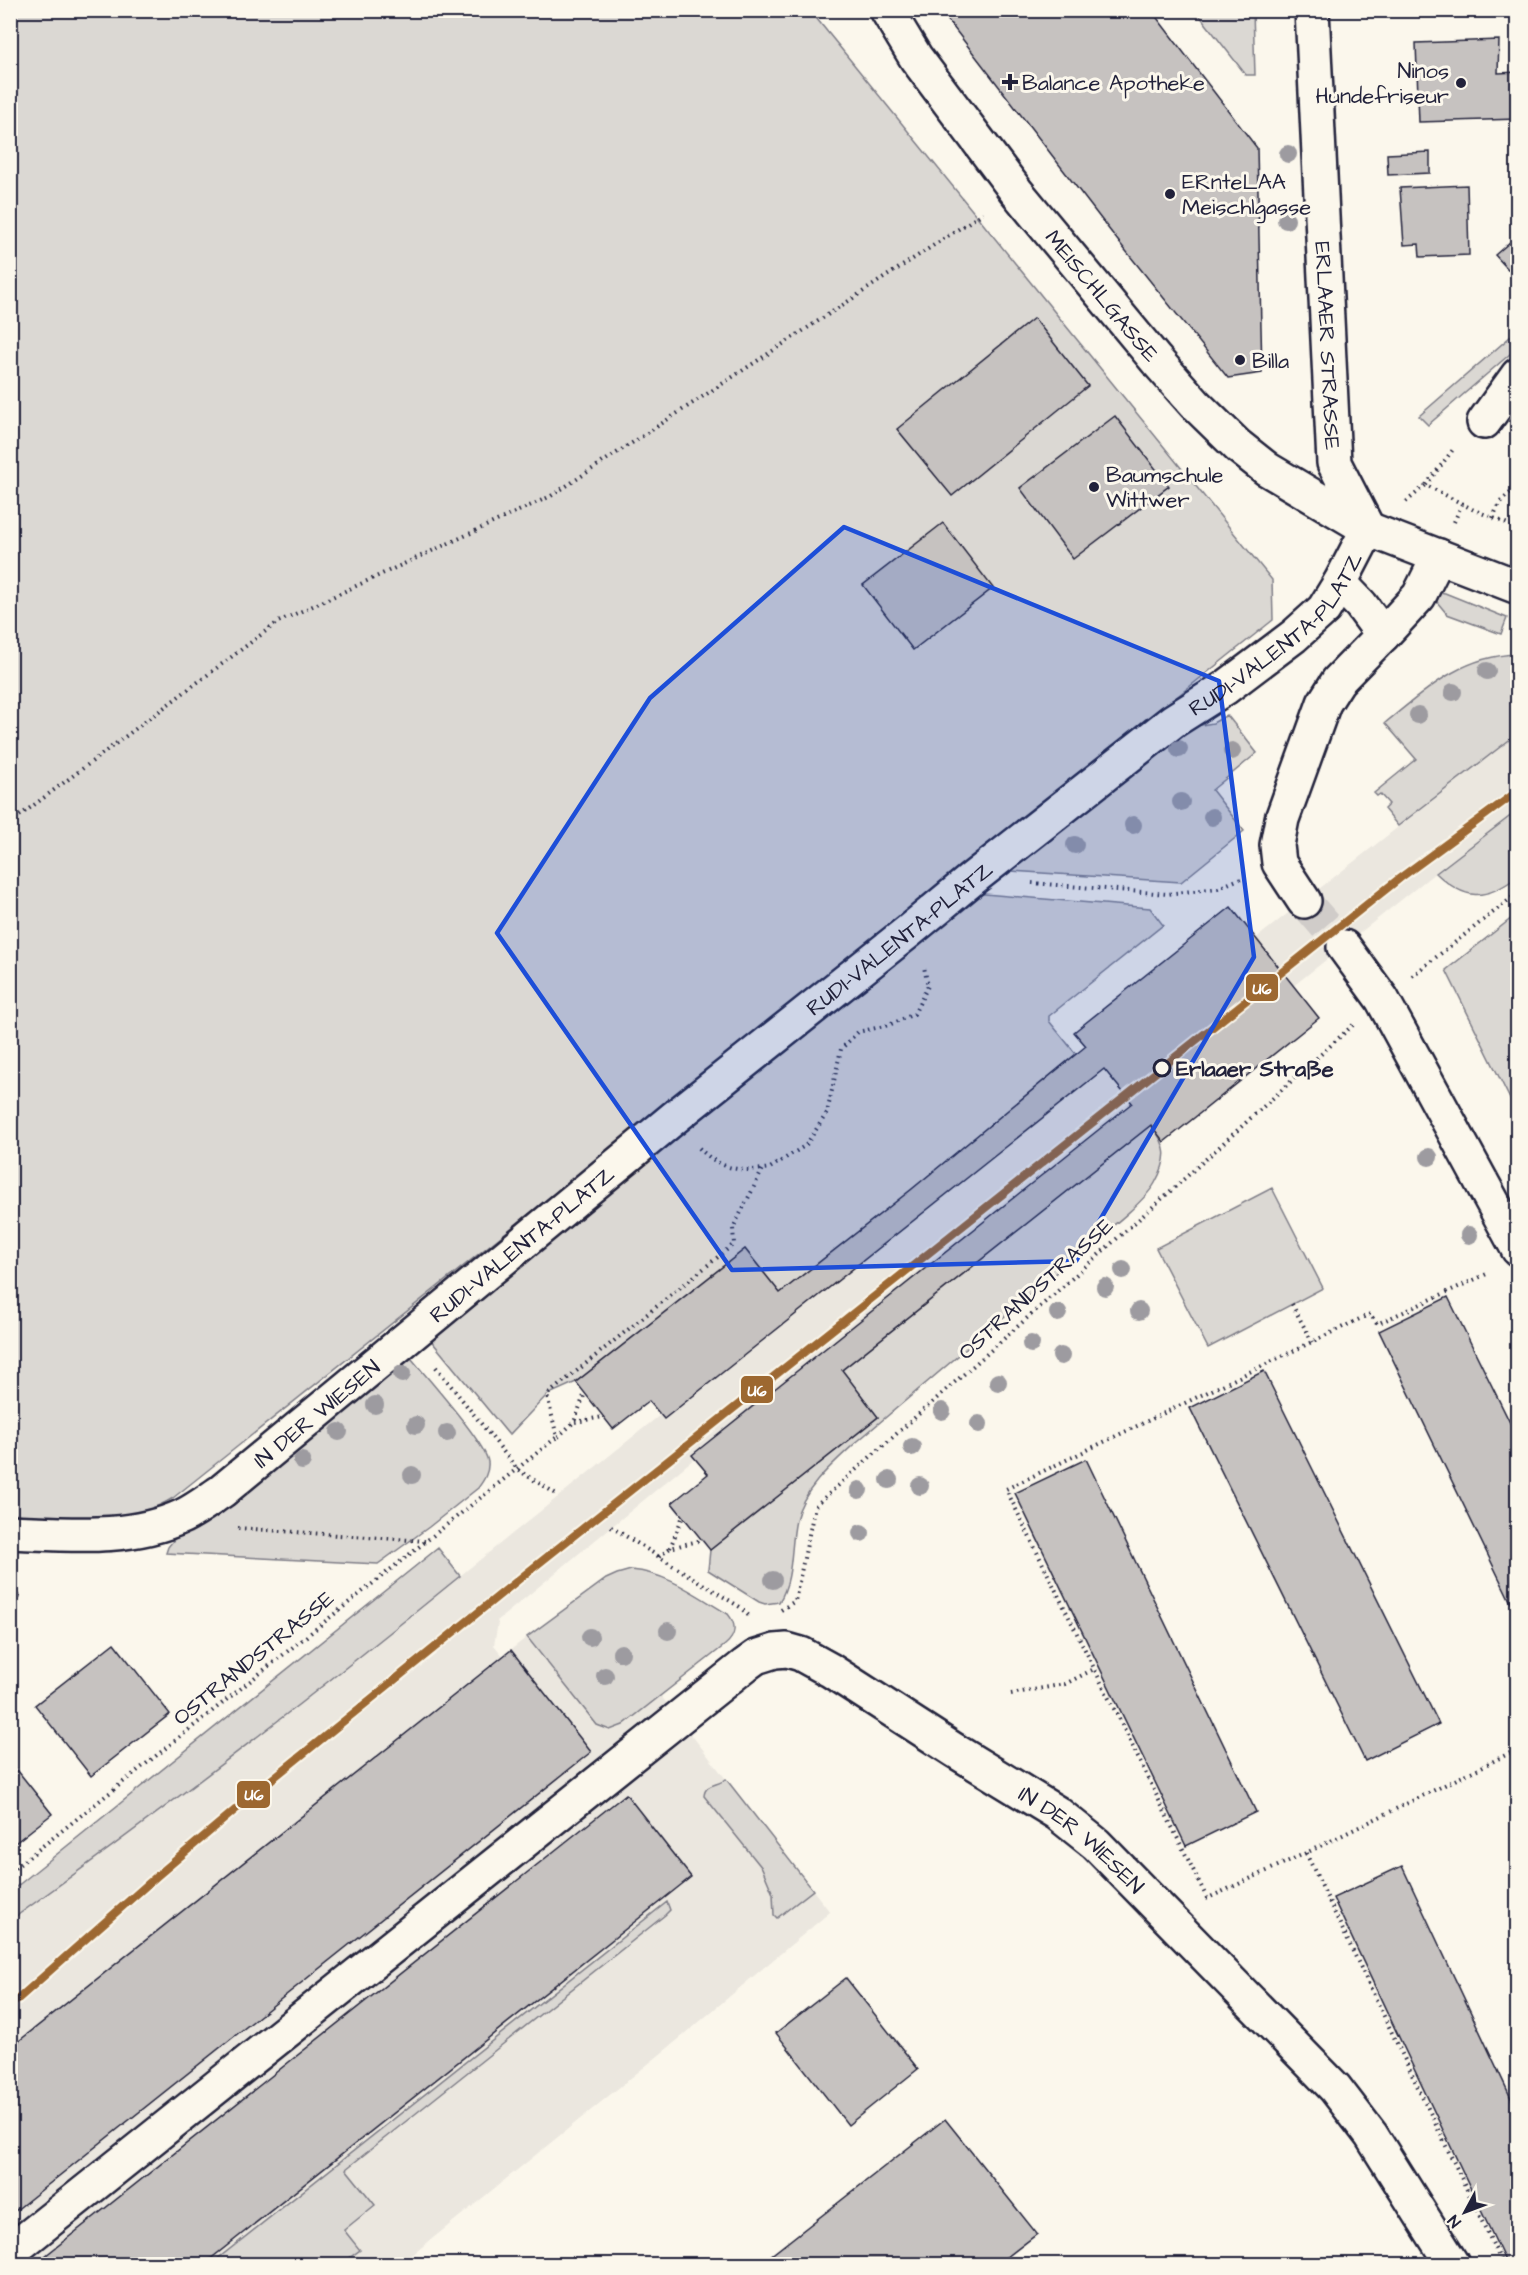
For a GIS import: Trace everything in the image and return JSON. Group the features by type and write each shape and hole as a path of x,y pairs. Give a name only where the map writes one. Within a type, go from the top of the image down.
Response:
{"street":[{"name":"MEISCHLGASSE","path":"887,10 916,58 1016,191 1156,360 1195,404 1224,432 1268,469 1368,529 1518,587"},
{"name":"ERLAAER STRASSE","path":"1312,10 1334,463 1368,529"},
{"path":"1484,422 1518,375"},
{"name":"RUDI-VALENTA-PLATZ","path":"411,1336 675,1117 972,879 1173,721 1225,688 1294,636 1324,609 1340,584 1368,529"},
{"path":"1304,901 1279,863 1277,845 1282,819 1324,704 1338,681 1419,596 1438,556"},
{"path":"1340,584 1361,605 1383,635"},
{"path":"1344,947 1382,999 1419,1065 1507,1260"},
{"name":"IN DER WIESEN","path":"10,1532 108,1534 148,1528 184,1515 222,1491 411,1336"},
{"path":"10,2252 745,1665 763,1654 781,1650"},
{"name":"IN DER WIESEN","path":"781,1650 801,1654 831,1670 1056,1813 1096,1844 1335,2088 1371,2135 1452,2265"}],"path":[{"path":"10,823 278,622 551,496 1016,191"},
{"path":"1368,529 1406,502 1426,484 1450,451 1484,422"},
{"path":"1426,484 1518,528"},
{"path":"1493,518 1499,503 1518,486"},
{"path":"972,879 1167,894 1218,888 1279,863"},
{"name":"OSTRANDSTRASSE","path":"757,1625 795,1601 815,1506 1174,1188 1382,999 1518,893"},
{"path":"675,1117 693,1142 712,1161 733,1169 770,1168 806,1145 827,1113 841,1049 858,1032 889,1025 914,1014 928,986 921,952 909,931"},
{"path":"557,1437 547,1395 734,1244 733,1228 763,1169"},
{"path":"1207,1899 1006,1489 1370,1314 1377,1324 1507,1260"},
{"path":"1292,1304 1312,1342"},
{"path":"411,1336 518,1470 558,1495"},
{"path":"574,1422 585,1393"},
{"path":"574,1422 603,1417"},
{"name":"OSTRANDSTRASSE","path":"10,1872 518,1470 574,1422"},
{"path":"670,1548 683,1516"},
{"path":"611,1527 740,1606 781,1650"},
{"path":"237,1528 426,1541"},
{"path":"659,1557 670,1548 702,1540"},
{"path":"1011,1694 1065,1684 1094,1669"},
{"path":"1176,1925 1207,1899 1518,1749"},
{"path":"1306,1853 1502,2261 1496,2265"}],"highlighted area":[{"path":"844,527 1219,681 1254,957 1076,1261 732,1270 497,933 650,698"}],"shaded area":[{"path":"11,11 819,11 817,19 1272,580 1273,620 173,1498 135,1514 115,1517 73,1518 11,1514"},
{"path":"1196,11 1253,11 1255,75 1246,75"},
{"path":"1517,331 1517,348 1428,425 1419,416"},
{"path":"1439,592 1507,618 1501,634 1447,614 1437,602"},
{"path":"1517,654 1517,734 1398,826 1384,809 1389,804 1380,794 1377,796 1374,793 1416,759 1385,723 1446,676 1479,661"},
{"path":"1227,715 1257,753 1212,790 1244,831 1181,882 1011,871 1009,865 1184,728 1213,723"},
{"path":"1517,734 1517,811 1292,987 1274,990 693,1454 695,1458 497,1621 494,1645 503,1656 527,1637 594,1721 602,1727 610,1730 620,1727 661,1696 830,1912 679,2039 401,2264 11,2264 10,1920 178,1798 334,1677 660,1415 664,1418 1104,1069 1255,939"},
{"path":"1517,811 1517,877 1495,890 1485,894 1475,894 1456,889 1436,873"},
{"path":"973,893 1150,908 1163,925 1049,1016 1049,1021 1076,1054 912,1189 780,1293 745,1249 576,1382 547,1395 509,1435 429,1338"},
{"path":"1517,914 1518,1098 1511,1101 1446,970"},
{"path":"1151,1125 1161,1139 1165,1152 1163,1166 1155,1183 1140,1202 852,1446 826,1470 811,1489 796,1520 787,1583 779,1602 765,1604 759,1602 708,1570 710,1550 878,1417 842,1370"},
{"path":"1272,1188 1323,1288 1208,1348 1156,1248"},
{"path":"407,1353 465,1424 485,1453 488,1469 478,1488 378,1564 166,1553 180,1532"},
{"path":"438,1548 460,1576 238,1751 11,1920 11,1891"},
{"path":"631,1570 670,1580 693,1593 728,1614 733,1622 734,1630 725,1645 623,1725 610,1730 597,1725 527,1637 606,1579"},
{"path":"726,1779 813,1890 777,1918 774,1915 773,1894 762,1868 704,1796 709,1787"},
{"path":"667,1902 670,1910 665,1915 346,2169 375,2205 344,2230 360,2250 341,2264 211,2264"}],"building":[{"name":"ERnteLAA Meischlgasse","path":"940,10 1151,10 1257,148 1262,373 1228,378 1118,241"},
{"path":"1499,40 1498,73 1518,72 1518,119 1419,122 1416,43"},
{"path":"1430,152 1430,173 1388,175 1387,154"},
{"path":"1467,185 1469,255 1420,257 1419,244 1404,245 1400,188"},
{"path":"1518,235 1518,280 1495,255"},
{"path":"1034,318 1088,386 952,496 897,429"},
{"name":"Baumschule Wittwer","path":"1115,416 1169,486 1073,559 1020,488"},
{"path":"943,523 993,588 913,650 863,585"},
{"name":"Erlaaer Straße","path":"1231,907 1319,1018 1164,1142 1151,1125 842,1370 878,1417 710,1550 672,1503 708,1474 692,1455 1132,1103 1104,1069 664,1419 649,1401 613,1429 576,1382 745,1249 780,1293 912,1189 1086,1046 1074,1032"},
{"path":"1448,1297 1518,1439 1518,1617 1379,1331"},
{"path":"1264,1371 1439,1724 1365,1761 1190,1408"},
{"path":"1086,1459 1256,1812 1186,1846 1015,1493"},
{"path":"10,1585 20,1597 10,1605"},
{"path":"114,1643 170,1714 91,1776 35,1705"},
{"path":"511,1650 591,1752 10,2215 10,2048"},
{"path":"10,1761 52,1814 10,1847"},
{"path":"626,1794 691,1877 204,2264 35,2264"},
{"path":"1402,1866 1518,2113 1518,2257 1506,2263 1333,1898"},
{"path":"846,1978 918,2069 848,2125 776,2033"},
{"path":"945,2119 1037,2234 998,2264 760,2264"}],"tunnel":[{"path":"1304,901 1344,947"}],"transit line":[{"name":"U6","path":"10,2006 261,1788 523,1576 1400,878 1518,791"}],"place":[{"name":"Balance Apotheke","path":"1010,82"},
{"name":"Ninos Hundefriseur","path":"1461,83"},
{"name":"ERnteLAA Meischlgasse","path":"1170,194"},
{"name":"Billa","path":"1240,360"},
{"name":"Baumschule Wittwer","path":"1094,487"},
{"name":"Erlaaer Straße","path":"1162,1068"}]}
